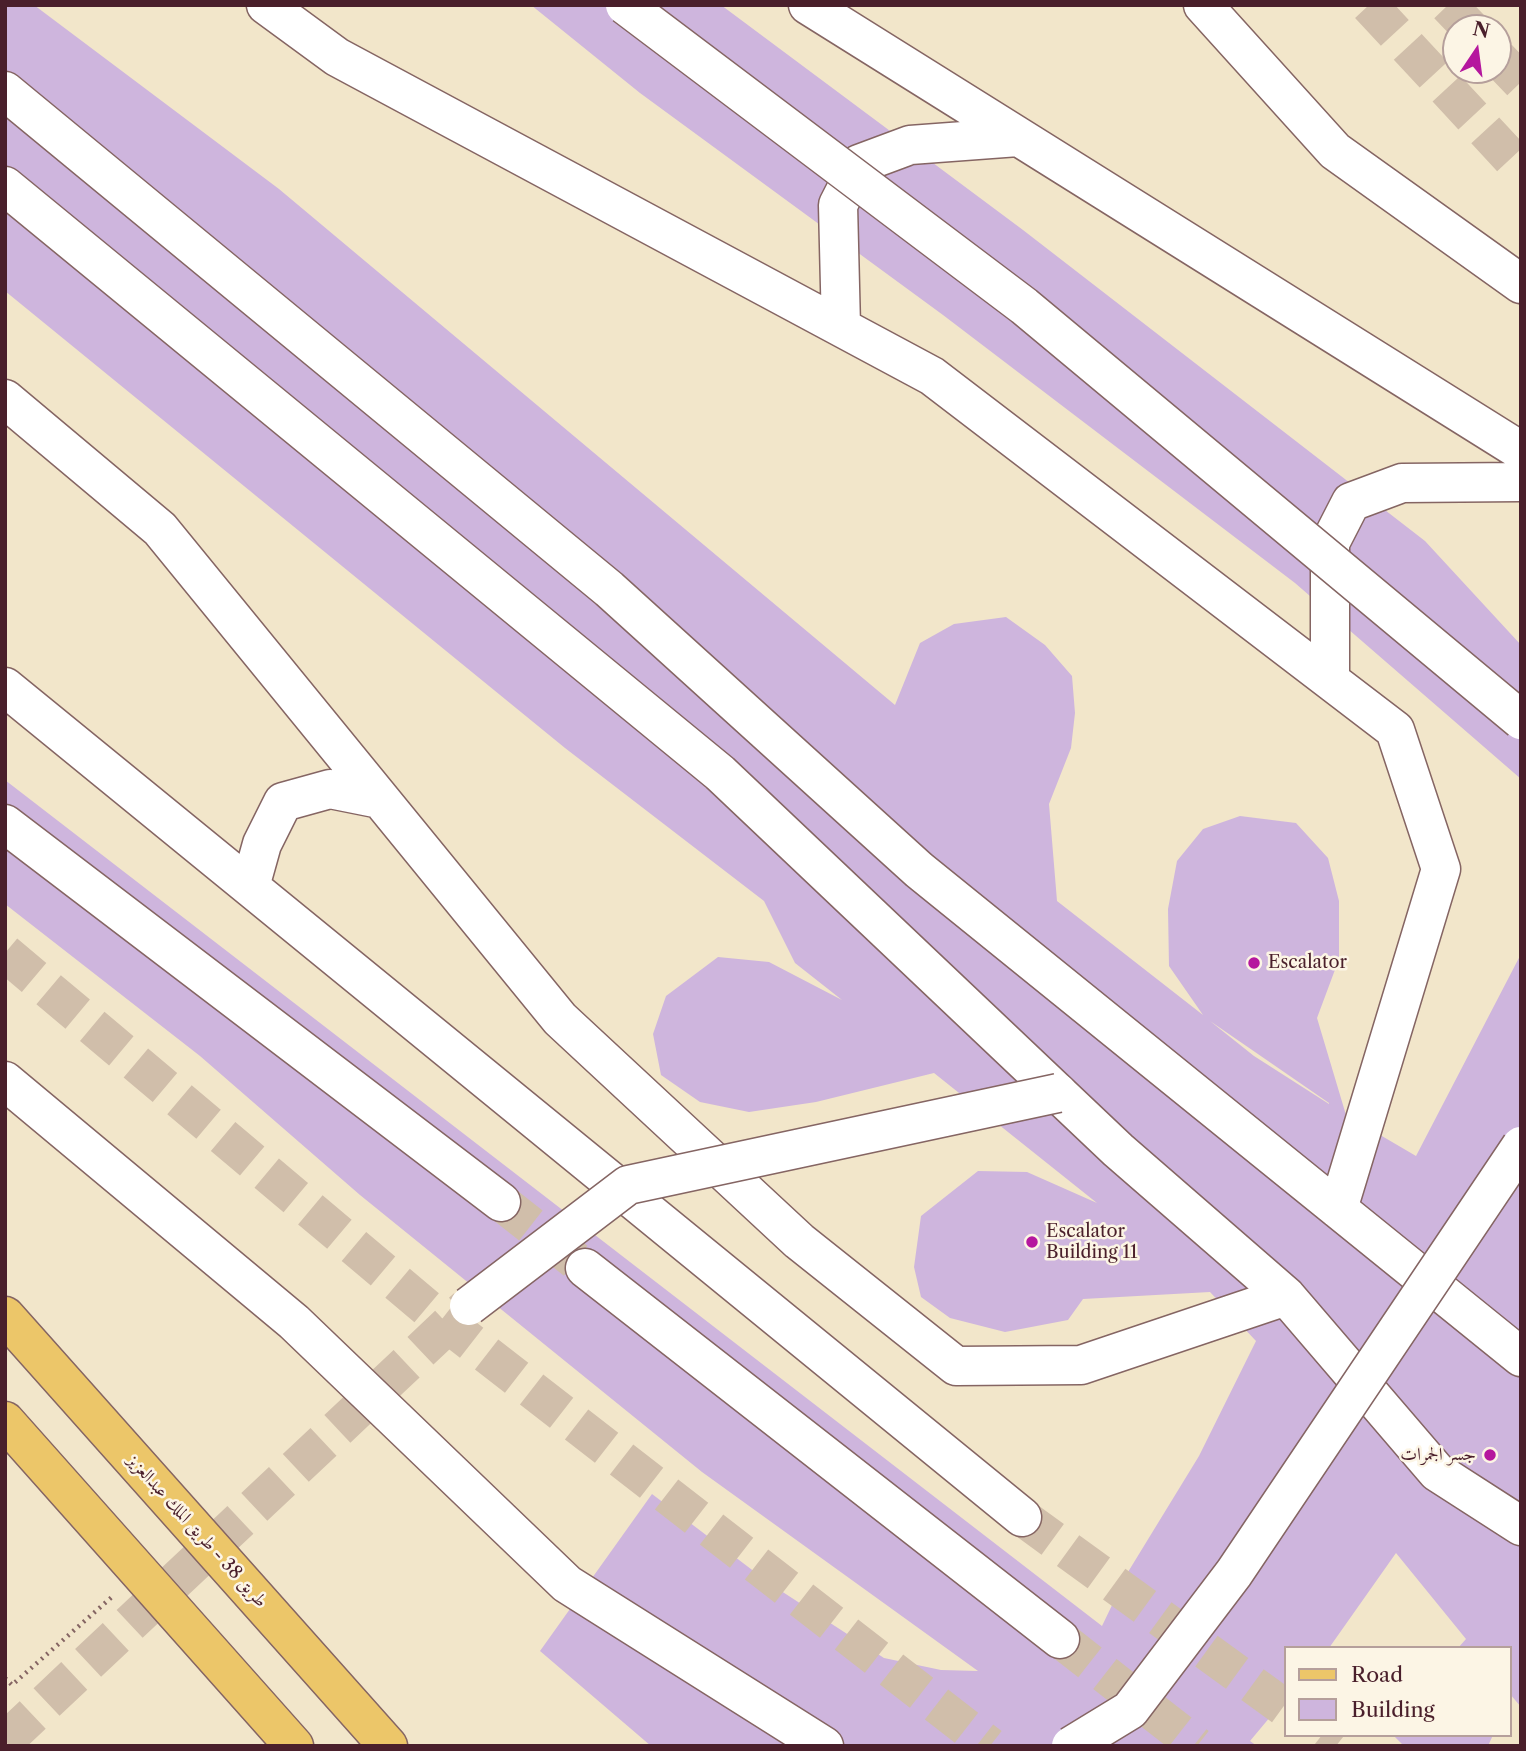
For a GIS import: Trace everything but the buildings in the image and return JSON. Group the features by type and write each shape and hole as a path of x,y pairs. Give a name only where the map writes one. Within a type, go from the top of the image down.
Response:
{"main road":[{"name":"طريق 38 - طريق الملك عبدالعزيز","path":"5,1316 388,1746"},
{"path":"5,1421 294,1746"}],"street":[{"path":"266,5 337,57 932,376 1395,730 1441,869 1338,1209"},
{"path":"625,5 1024,306 1521,720"},
{"path":"808,5 1521,451"},
{"path":"1203,5 1335,151 1521,284"},
{"path":"5,91 610,589 919,870 1521,1357"},
{"path":"841,327 838,205 859,164 910,145 1017,137"},
{"path":"5,186 720,774 1118,1150 1286,1296 1437,1472 1521,1526"},
{"path":"5,399 160,529 560,1018 799,1241 956,1366 1081,1365 1286,1296"},
{"path":"1330,680 1330,543 1351,502 1402,483 1521,482"},
{"path":"5,687 1022,1517"},
{"path":"250,887 262,844 283,803 330,789 380,799"},
{"path":"5,824 501,1202"},
{"path":"5,1082 294,1322 568,1584 824,1746"},
{"path":"469,1306 628,1185 1058,1093"},
{"path":"1071,1746 1130,1710 1226,1583 1521,1146"},
{"path":"585,1268 1060,1639"}],"path":[{"path":"5,1678 12,1685 140,1573"}],"tunnel":[{"path":"1369,5 1521,169"},
{"path":"1448,5 1457,14"},
{"path":"1512,73 1521,82"},
{"path":"5,953 427,1308 990,1746"},
{"path":"501,1202 585,1268"},
{"path":"5,1741 467,1307"},
{"path":"1022,1517 1284,1708"},
{"path":"1060,1639 1197,1746"},
{"path":"1325,1737 1336,1746"}],"place":[{"name":"Escalator","path":"1254,963"},
{"name":"Escalator Building 11","path":"1032,1242"},
{"name":"جسر الجمرات","path":"1490,1455"}]}
